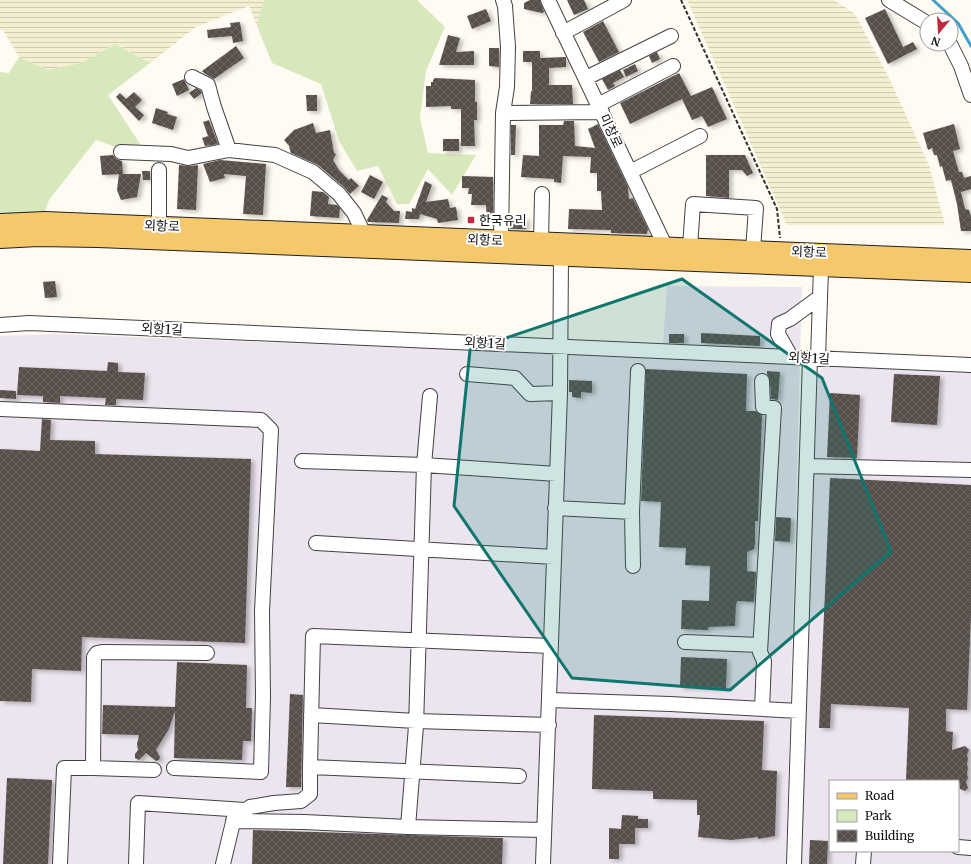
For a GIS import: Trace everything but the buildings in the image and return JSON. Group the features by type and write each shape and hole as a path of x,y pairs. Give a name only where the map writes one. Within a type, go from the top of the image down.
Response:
{"main road":[{"name":"외항로","path":"0,223 45,221 541,242 821,268 971,273"},
{"name":"외항로","path":"0,239 38,237 98,238 561,258 669,254 690,247 971,259"}],"street":[{"path":"501,240 503,112 507,87 508,47 505,6 503,0"},
{"name":"미창로","path":"548,0 669,254"},
{"path":"563,33 624,0"},
{"path":"889,0 919,18"},
{"path":"586,78 671,36"},
{"path":"954,52 961,66 971,95"},
{"path":"503,112 600,109 673,66"},
{"path":"192,77 208,85 229,150"},
{"path":"630,172 700,136"},
{"path":"121,152 171,154 188,158 229,150 275,155 313,172 339,194 354,213 364,234"},
{"path":"159,170 159,226"},
{"path":"541,242 542,194"},
{"path":"690,247 693,204 756,208 753,250"},
{"path":"543,864 560,393 561,258"},
{"path":"794,864 807,466 821,268"},
{"path":"792,357 778,334 779,324 790,319 820,297"},
{"name":"외항1길","path":"0,325 37,323 971,365"},
{"path":"633,566 632,512 638,371"},
{"path":"467,374 515,378 530,394 560,393"},
{"path":"762,381 763,407 774,408 760,645 760,652 764,661 762,709"},
{"path":"408,827 416,721 424,465 430,396"},
{"path":"0,408 261,420 271,430 262,611 263,696 261,772 174,768"},
{"path":"302,461 424,465 557,474"},
{"path":"807,466 971,470"},
{"path":"556,508 632,512"},
{"path":"316,543 554,557"},
{"path":"223,864 234,818 250,807 301,801 310,794 313,636 551,646"},
{"path":"685,642 760,645"},
{"path":"93,768 94,657 102,652 207,653"},
{"path":"550,700 799,711"},
{"path":"311,715 416,721 549,725"},
{"path":"60,864 64,768 154,770"},
{"path":"310,768 519,776"},
{"path":"136,864 138,803 245,810"},
{"path":"233,821 544,830"},
{"path":"959,847 971,848"},
{"path":"863,864 864,852"}],"path":[{"path":"681,0 777,209 782,251"}],"highlighted area":[{"path":"682,279 822,378 891,552 730,690 572,678 454,506 470,350"}],"shaded area":[{"path":"0,0 264,0 257,26 249,6 196,27 150,63 115,44 81,63 47,70 19,57 3,30 0,30"},
{"path":"687,0 834,0 855,14 887,74 929,165 945,225 787,225"},
{"path":"667,286 802,287 786,864 0,864 0,336 55,334 522,352 662,359"},
{"path":"828,363 971,369 971,864 799,864 818,372"}],"green space":[{"path":"264,0 417,0 445,27 426,71 420,118 428,153 476,155 452,195 428,169 409,204 397,204 378,166 357,171 339,141 321,84 272,63 257,26"},
{"path":"115,44 150,63 108,95 150,159 96,140 49,200 44,214 0,216 0,72 9,73 19,57 47,70 81,63"}],"waterway":[{"path":"933,0 958,23 971,46"}],"place":[{"name":"한국유리","path":"471,220"}]}
